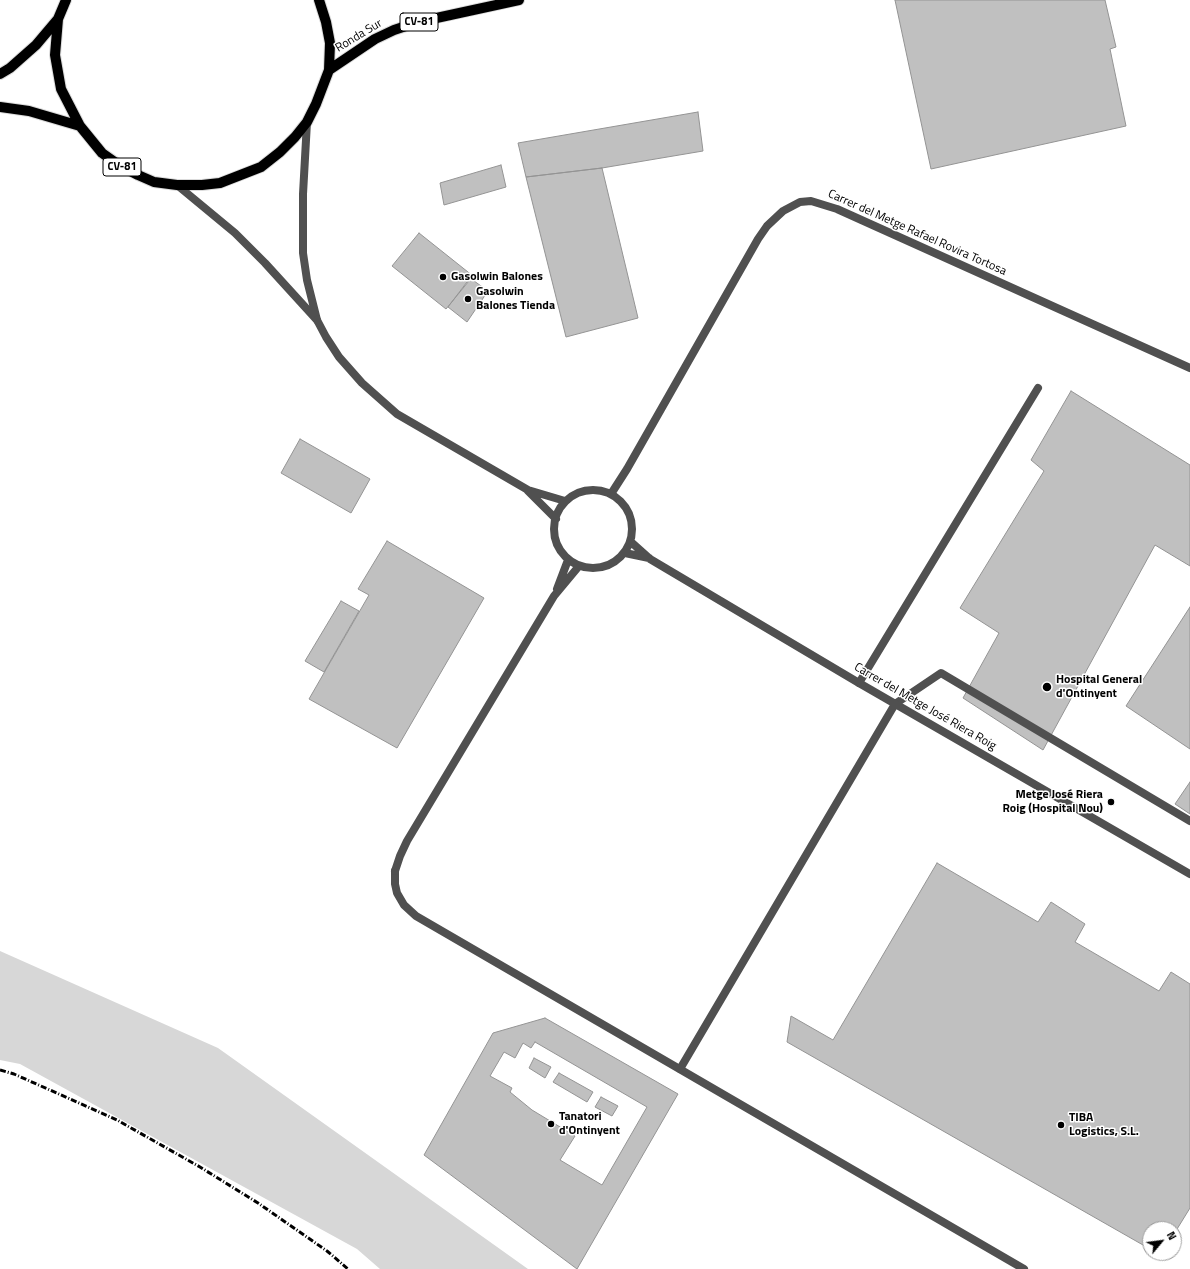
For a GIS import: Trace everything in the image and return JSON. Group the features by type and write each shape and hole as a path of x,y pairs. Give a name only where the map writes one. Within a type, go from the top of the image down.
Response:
{"main road":[{"name":"CV-81","path":"64,1 58,20 55,55 61,89 80,126 102,153 119,165 138,175 154,182 177,185 202,185 220,183 261,167 280,152 307,122 330,70 330,44 326,22 319,0"},
{"name":"Ronda Sur","path":"330,70 375,39 394,30 418,22 519,0"},
{"name":"CV-81","path":"0,74 10,68 36,45 58,20"},
{"path":"0,107 29,111 80,126"}],"street":[{"path":"307,122 303,194 303,254 307,280 317,320"},
{"path":"177,185 235,233 265,263 317,320 339,357 362,383 397,414 528,490 565,501"},
{"name":"Carrer del Metge Rafael Rovira Tortosa","path":"611,494 627,469 758,239 767,226 783,211 800,202 811,201 837,209 1190,368"},
{"path":"859,683 1038,388"},
{"path":"528,490 556,519"},
{"path":"589,490 603,491 611,494 625,505 631,516 633,529 631,542 625,553 616,562 604,568 592,569 579,566 568,560 559,550 555,538 554,525 558,512 565,501 576,493 589,490"},
{"name":"Carrer del Metge José Riera Roig","path":"631,542 650,559 859,683 1190,874"},
{"name":"Carrer del Metge José Riera Roig","path":"625,553 650,559"},
{"path":"554,596 568,560"},
{"path":"579,566 554,596 407,841 395,871 397,893 404,905 416,916 1024,1269"},
{"path":"680,1070 895,704 941,673 1190,820"}],"shaded area":[{"path":"0,951 218,1048 528,1269 380,1269 357,1249 20,1064 0,1060"}],"building":[{"path":"895,0 1105,0 1116,47 1110,49 1126,126 931,169"},
{"path":"698,112 703,151 602,168 526,177 518,143"},
{"path":"501,165 506,187 444,205 440,183"},
{"path":"602,168 638,318 566,337 526,177"},
{"path":"419,233 473,276 446,309 392,266"},
{"name":"Gasolwin Balones Tienda","path":"470,278 488,291 467,322 448,307"},
{"path":"1071,391 1190,465 1190,566 1155,545 1043,750 963,698 999,633 960,608 1044,471 1031,460"},
{"path":"300,439 370,479 351,513 281,473"},
{"path":"387,541 484,598 397,748 309,699 369,595 358,589"},
{"path":"341,601 359,611 324,672 305,661"},
{"path":"1190,607 1190,749 1126,706"},
{"path":"1190,782 1190,814 1175,804"},
{"name":"TIBA Logistics, S.L.","path":"937,863 1038,922 1051,902 1085,924 1075,942 1159,991 1171,972 1190,984 1190,1208 1182,1221 1142,1221 1142,1244 787,1042 791,1016 833,1040"},
{"name":"Tanatori d'Ontinyent","path":"545,1018 678,1094 577,1269 424,1155 493,1033"},
{"path":"535,1042 647,1107 602,1185 560,1160 575,1136 532,1110 510,1092 512,1088 490,1076 504,1052 515,1058 523,1043 531,1048","holes":["534,1058 551,1067 545,1078 529,1068","559,1073 593,1092 587,1102 553,1082","601,1097 618,1106 612,1116 595,1107"]}],"railway":[{"path":"0,1070 14,1074 117,1120 200,1167 258,1203 327,1251 348,1269"}],"place":[{"name":"Gasolwin Balones","path":"443,277"},
{"name":"Gasolwin Balones Tienda","path":"468,299"},
{"name":"Hospital General d'Ontinyent","path":"1047,687"},
{"name":"Metge José Riera Roig (Hospital Nou)","path":"1111,802"},
{"name":"Tanatori d'Ontinyent","path":"551,1124"},
{"name":"TIBA Logistics, S.L.","path":"1061,1125"}]}
